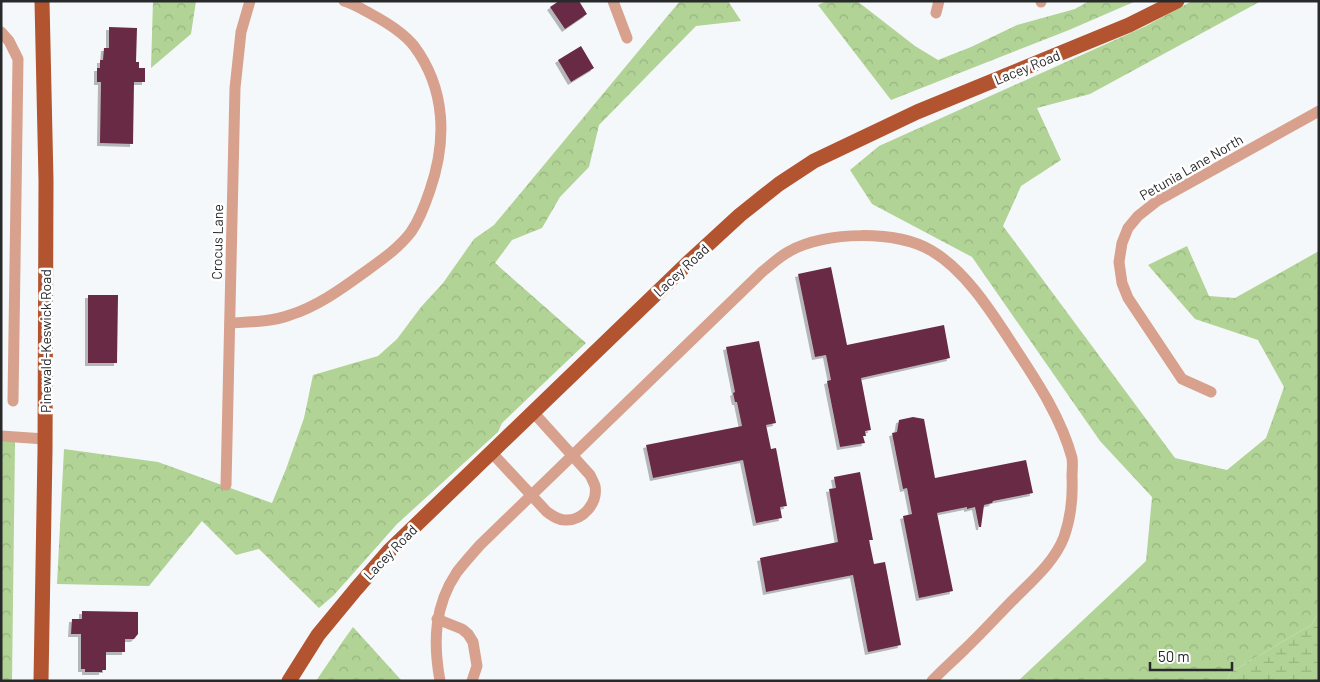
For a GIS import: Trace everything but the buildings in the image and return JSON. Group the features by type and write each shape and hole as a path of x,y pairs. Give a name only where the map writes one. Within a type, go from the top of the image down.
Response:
{"main road":[{"name":"Pinewald-Keswick Road","path":"41,681 45,439 46,181 42,1"},
{"name":"Lacey Road","path":"289,681 318,635 384,557 690,260 740,215 779,184 814,161 917,112 1128,25 1177,1"}],"street":[{"name":"Crocus Lane","path":"226,485 235,88 240,32 250,1"},
{"path":"230,323 273,319 290,315 320,302 400,245 420,218 436,171 440,142 441,119 439,100 429,71 413,45 400,32 384,21 344,1"},
{"path":"613,1 627,38"},
{"path":"936,14 939,1"},
{"path":"1,32 10,41 18,59 13,401"},
{"name":"Petunia Lane North","path":"1211,392 1182,379 1128,298 1122,283 1119,262 1122,242 1128,228 1138,216 1157,201 1319,111"},
{"path":"440,681 436,660 437,618 446,593 457,572 480,545 763,271 790,250 812,242 830,238 874,235 892,237 932,250 954,267 969,284 999,323 1040,387 1063,432 1072,460 1073,502 1064,538 1055,554 1043,570 932,681"},
{"path":"492,453 547,512 555,517 564,520 573,519 592,506 595,498 595,485 590,475 533,412"},
{"path":"1,436 45,439"},
{"path":"437,618 462,629 473,642 477,666 472,681"}],"green space":[{"path":"153,1 196,1 191,34 151,68"},
{"path":"680,1 728,1 741,21 696,26 599,125 589,167 560,197 542,228 512,240 495,263 586,343 502,423 498,432 397,524 334,595 319,608 259,549 236,555 202,521 149,586 57,584 64,449 158,462 272,503 304,418 313,375 378,356 397,339 421,307 443,283 474,239 494,225"},
{"path":"827,1 857,1 915,46 938,60 1017,25 1075,9 1089,1 1136,1 1069,30 891,100 818,5"},
{"path":"1192,1 1261,1 1090,94 1037,108 1061,160 1021,186 1003,226 1175,458 1227,470 1266,438 1284,387 1258,340 1195,319 1148,265 1187,246 1209,296 1235,298 1319,251 1319,612 1311,625 1231,672 1226,681 1018,681 1146,561 1152,497 1100,441 972,257 872,204 850,170 879,146 1146,26"},
{"path":"1,441 15,442 12,681 1,681"},
{"path":"1319,612 1319,681 1226,681 1231,672 1311,625"},
{"path":"353,627 402,681 316,681"}]}
